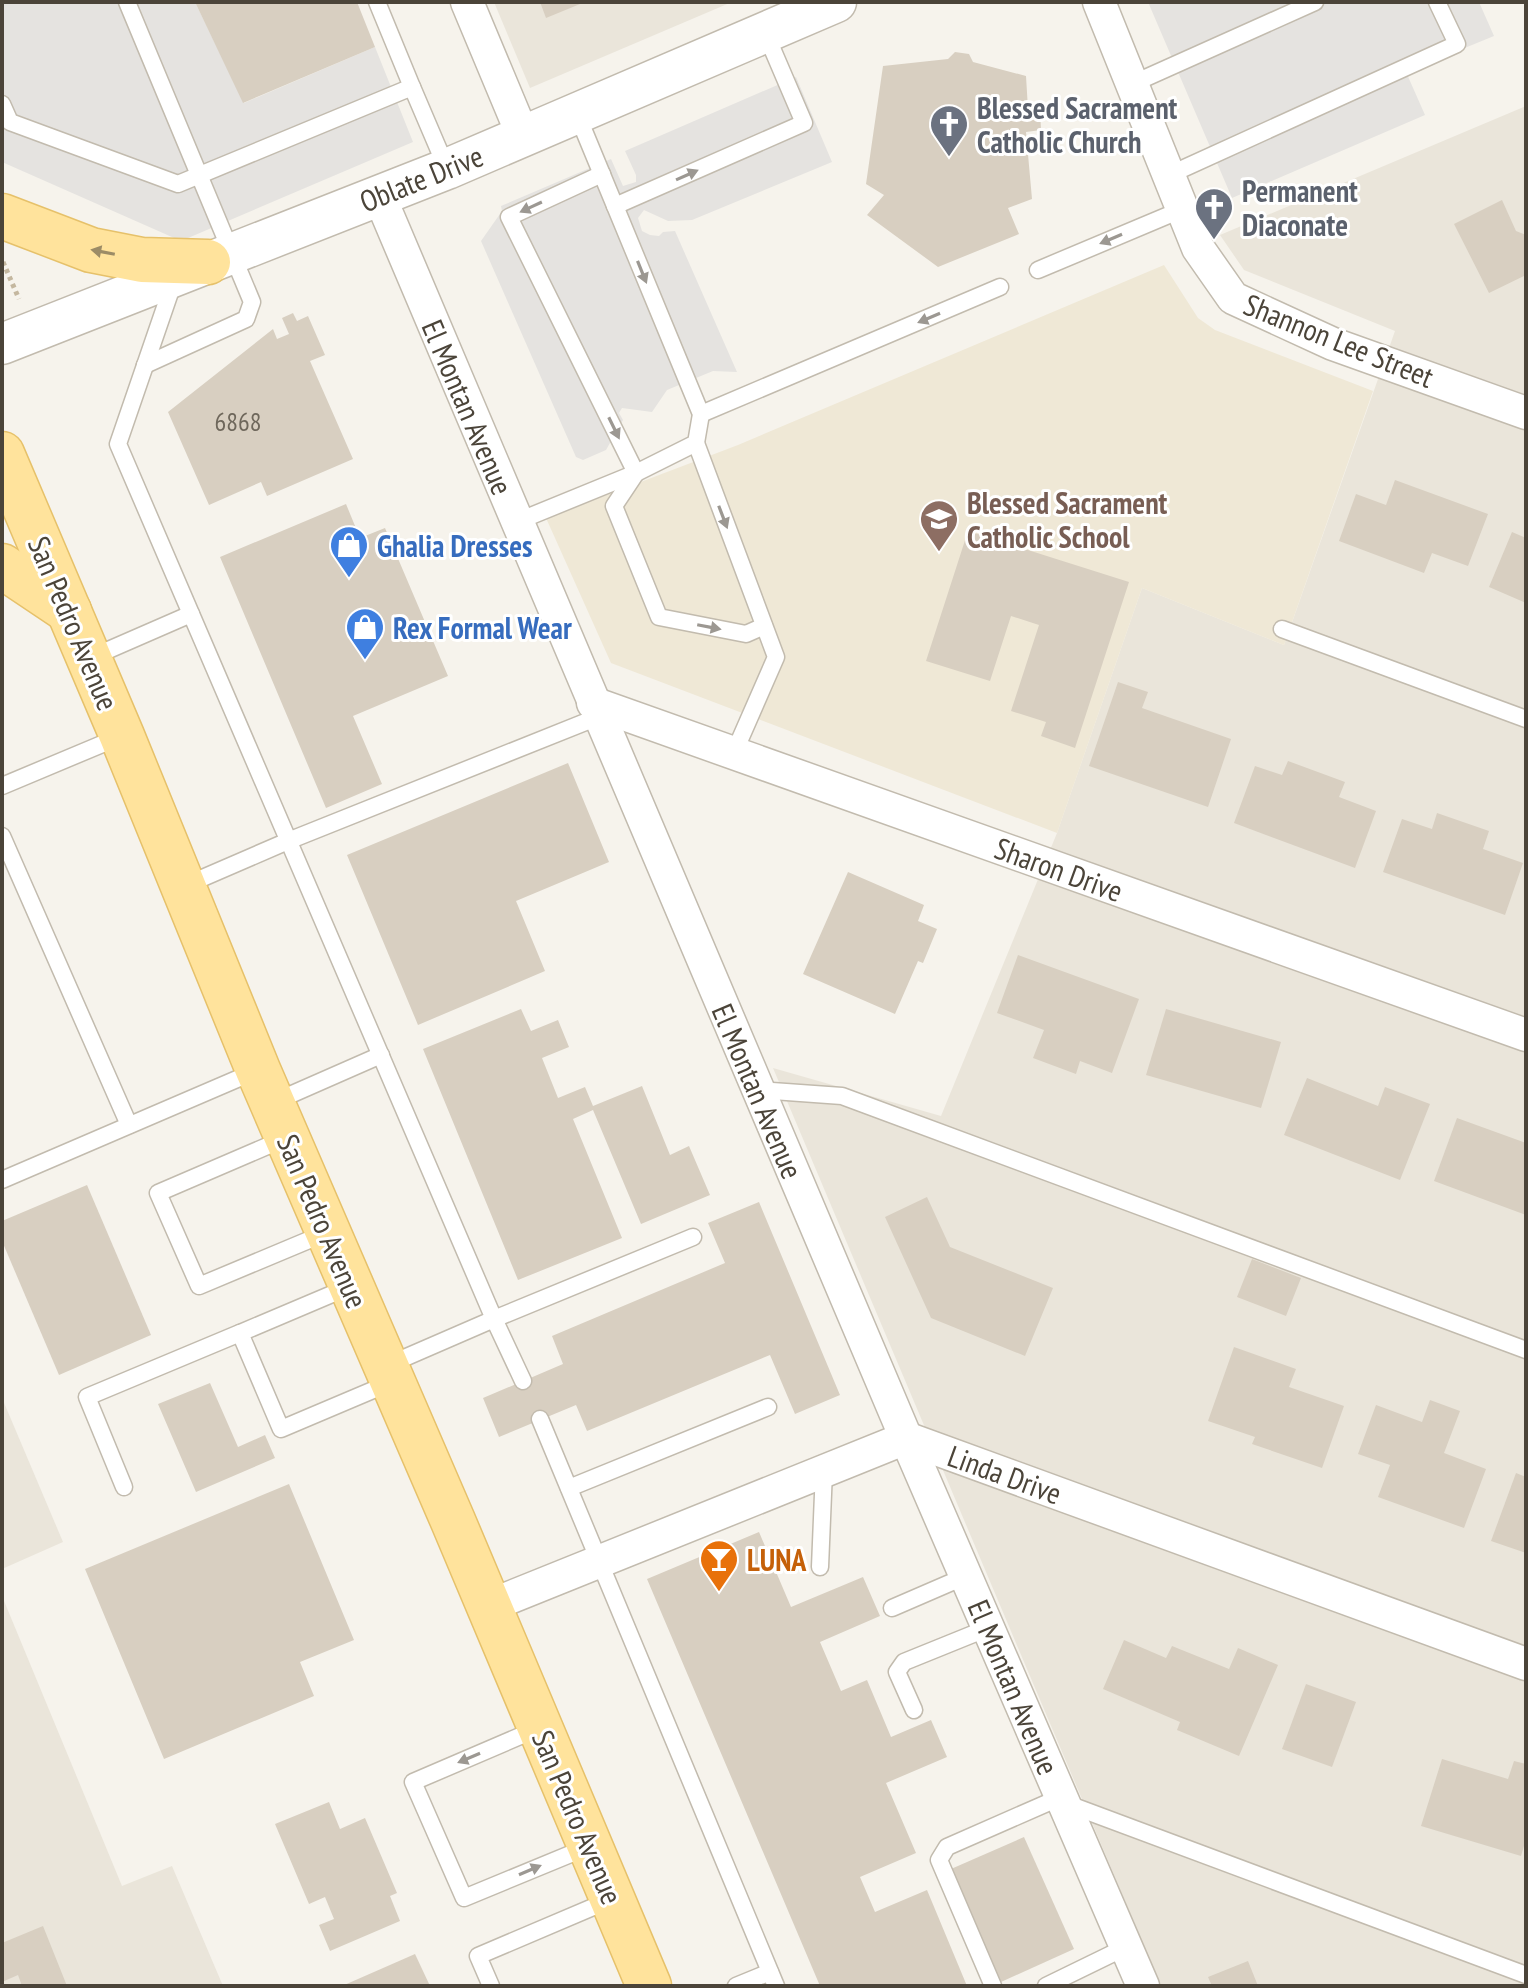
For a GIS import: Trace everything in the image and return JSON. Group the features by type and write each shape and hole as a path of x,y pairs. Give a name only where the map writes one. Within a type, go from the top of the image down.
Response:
{"main road":[{"path":"2,216 91,250 142,260 205,264"},
{"name":"San Pedro Avenue","path":"2,454 273,1104 649,1986"},
{"path":"2,566 69,611"}],"street":[{"path":"467,2 523,136"},
{"name":"Oblate Drive","path":"2,344 447,169 836,2"},
{"name":"Shannon Lee Street","path":"1099,2 1198,248 1233,298 1333,344 1526,413"},
{"name":"El Montan Avenue","path":"379,195 906,1438 1143,1986"},
{"name":"Sharon Drive","path":"596,710 734,753 1526,1035"},
{"path":"489,1606 906,1438"},
{"name":"Linda Drive","path":"906,1438 1526,1664"}],"lane":[{"path":"127,2 200,175 205,264 145,365 118,444 523,1381"},
{"path":"377,2 447,169"},
{"path":"1132,84 1315,2"},
{"path":"1169,175 1457,44 1437,2"},
{"path":"615,206 804,123 765,32"},
{"path":"2,104 10,122 178,184 412,87"},
{"path":"577,113 701,414 696,443 776,657 734,753"},
{"path":"602,174 509,217 636,473"},
{"path":"1038,270 1183,209"},
{"path":"145,365 246,319 252,302 205,264"},
{"path":"701,414 1000,287"},
{"path":"516,522 636,473 696,443"},
{"path":"636,473 614,506 659,617 746,634 764,626"},
{"path":"89,659 191,614"},
{"path":"1282,629 1526,719"},
{"path":"183,887 596,710"},
{"path":"2,786 122,736"},
{"path":"2,836 129,1125"},
{"path":"328,1232 199,1286 158,1193 273,1104 381,1055"},
{"path":"758,1090 842,1096 1526,1350"},
{"path":"2,1180 129,1125 273,1104"},
{"path":"240,1333 281,1429 494,1319 693,1237"},
{"path":"124,1487 87,1397 351,1286"},
{"path":"569,1488 768,1407"},
{"path":"540,1419 773,1979 736,1986"},
{"path":"820,1567 824,1470"},
{"path":"892,1608 966,1576"},
{"path":"914,1710 897,1672 904,1662 988,1628"},
{"path":"540,1727 413,1782 464,1898 590,1845"},
{"path":"993,1986 939,1860 947,1847 1062,1799 1526,1975"},
{"path":"491,1986 478,1956 612,1898"},
{"path":"1046,1986 1126,1947"}],"path":[{"path":"3,262 25,311"}],"shaded area":[{"path":"2,2 195,2 244,103 375,47 413,142 181,241 2,162"},
{"path":"494,2 732,2 530,88"},
{"path":"1148,2 1479,2 1494,36 1406,72 1425,115 1232,198"},
{"path":"796,77 832,162 692,220 668,221 644,210 638,218 642,231 650,235 659,236 663,232 675,231 737,372 713,371 667,390 652,412 622,408 619,413 623,420 606,450 583,460 576,457 481,241 502,211 501,206 611,159 623,186 636,182 625,151"},
{"path":"1526,106 1526,1986 1161,1986 773,1068 941,1116 1057,833 1142,588 1284,645 1395,331 1244,270 1220,235"},
{"name":"Blessed Sacrament Catholic School","path":"1164,265 1198,318 1215,330 1373,391 1284,645 1142,588 1057,833 611,663 546,518 738,445"},
{"path":"2,1398 63,1542 2,1569"},
{"path":"2,1596 122,1886 172,1866 223,1986 2,1986"}],"building":[{"path":"195,2 357,2 375,47 243,103"},
{"path":"540,2 585,2 546,18"},
{"name":"Blessed Sacrament Catholic Church","path":"955,52 969,54 973,62 1026,76 1028,109 1040,108 1041,130 1026,132 1032,199 1008,208 1019,234 938,267 867,215 884,195 866,184 883,66 948,59"},
{"path":"1502,200 1516,231 1526,235 1526,275 1489,293 1454,224"},
{"path":"293,313 297,321 308,316 325,355 310,361 353,459 267,496 261,482 209,505 168,412 273,329 277,339 289,334 282,318"},
{"path":"1395,480 1488,514 1468,566 1432,553 1424,573 1339,541 1356,494 1386,505"},
{"path":"346,504 360,538 385,528 448,676 353,716 382,784 326,808 220,557"},
{"path":"968,531 1129,582 1075,748 1041,736 1046,722 1011,711 1039,625 1011,616 990,681 926,661"},
{"path":"1512,532 1526,538 1526,603 1489,587"},
{"path":"1118,682 1148,692 1142,708 1231,739 1208,807 1089,766"},
{"path":"1288,761 1345,782 1339,797 1376,811 1355,868 1234,823 1255,766 1282,775"},
{"path":"568,763 609,862 516,901 545,971 418,1025 347,855"},
{"path":"1437,813 1489,831 1483,849 1523,863 1505,915 1383,872 1402,819 1432,829"},
{"path":"848,872 924,905 918,921 937,929 923,963 918,961 895,1014 803,974"},
{"path":"1018,955 1139,999 1112,1073 1080,1061 1076,1074 1033,1058 1044,1030 997,1013"},
{"path":"521,1009 531,1031 558,1020 569,1047 542,1058 558,1098 585,1087 593,1106 642,1086 670,1155 689,1146 710,1195 641,1224 593,1110 573,1119 622,1238 518,1280 423,1049"},
{"path":"1166,1009 1281,1042 1261,1108 1146,1075"},
{"path":"1307,1078 1378,1106 1385,1087 1430,1104 1400,1180 1284,1135"},
{"path":"1457,1118 1526,1143 1526,1215 1434,1181"},
{"path":"87,1185 151,1335 59,1375 2,1241 2,1221"},
{"path":"927,1197 950,1247 1053,1288 1025,1356 931,1318 885,1217"},
{"path":"759,1202 840,1395 795,1414 770,1355 587,1431 576,1405 499,1437 483,1398 563,1364 552,1336 725,1263 708,1223"},
{"path":"1252,1259 1301,1278 1286,1316 1237,1297"},
{"path":"1234,1347 1296,1369 1289,1387 1344,1406 1322,1468 1252,1444 1255,1437 1208,1421"},
{"path":"210,1383 238,1447 265,1435 275,1458 196,1492 158,1404"},
{"path":"1430,1400 1460,1411 1444,1453 1486,1469 1464,1528 1378,1497 1390,1465 1358,1454 1376,1405 1422,1422"},
{"path":"1516,1473 1526,1477 1526,1553 1491,1541"},
{"path":"289,1484 354,1640 300,1662 314,1696 164,1759 85,1569"},
{"path":"759,1532 791,1607 863,1577 880,1616 820,1642 841,1691 867,1680 891,1737 931,1720 947,1757 886,1783 916,1853 860,1877 875,1912 927,1890 967,1986 820,1986 647,1579"},
{"path":"1124,1640 1166,1658 1172,1646 1229,1669 1238,1648 1278,1665 1239,1756 1177,1730 1180,1722 1103,1689"},
{"path":"1306,1684 1356,1702 1332,1767 1282,1749"},
{"path":"1442,1759 1508,1779 1514,1761 1526,1764 1526,1839 1521,1856 1421,1826"},
{"path":"329,1802 340,1829 365,1818 397,1893 390,1896 400,1921 330,1951 319,1925 334,1919 325,1897 309,1904 275,1824"},
{"path":"1024,1837 1074,1949 1001,1982 951,1869"},
{"path":"43,1926 67,1986 22,1986 18,1975 2,1982 2,1943"},
{"path":"415,1954 430,1986 342,1986"},
{"path":"1248,1961 1258,1986 1212,1986 1208,1977"}],"place":[{"name":"Blessed Sacrament Catholic Church","path":"949,158"},
{"name":"Permanent Diaconate","path":"1214,241"},
{"name":"Blessed Sacrament Catholic School","path":"939,553"},
{"name":"Ghalia Dresses","path":"349,579"},
{"name":"Rex Formal Wear","path":"365,661"},
{"name":"LUNA","path":"719,1593"}]}
